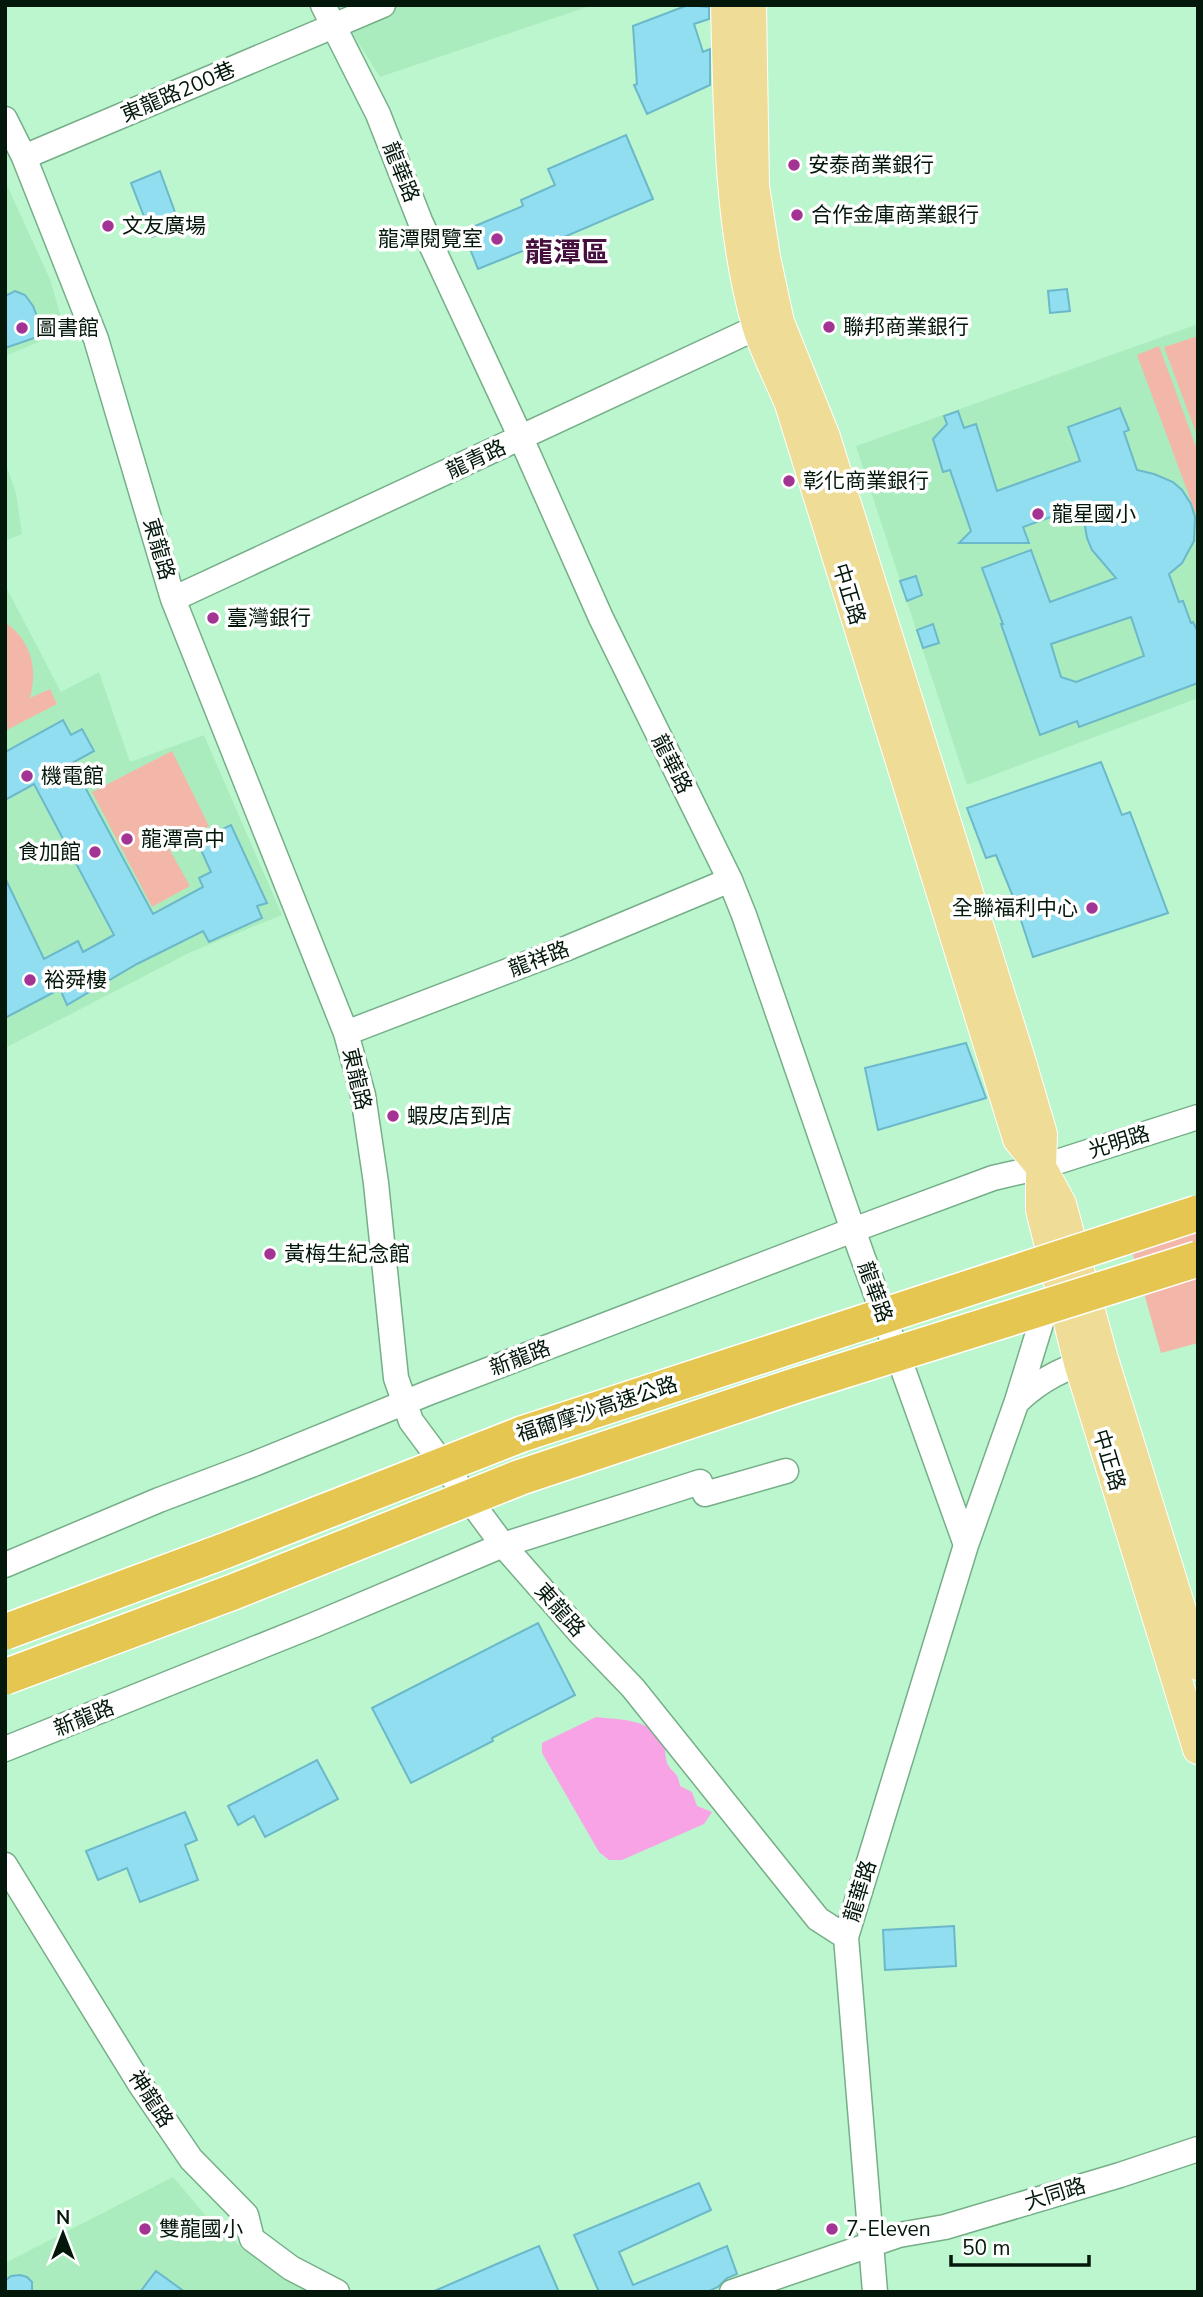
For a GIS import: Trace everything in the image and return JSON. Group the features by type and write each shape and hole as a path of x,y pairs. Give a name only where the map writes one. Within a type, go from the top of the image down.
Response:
{"highway":[{"name":"福爾摩沙高速公路","path":"5,1632 522,1434 1198,1213"},
{"name":"福爾摩沙高速公路","path":"5,1677 245,1587 521,1477 793,1386 1198,1259"}],"main road":[{"name":"中正路","path":"726,5 733,188 743,264 768,325 825,437 975,958 1042,1135 1041,1167 1060,1204 1072,1290 1198,1749"},
{"name":"中正路","path":"751,5 754,186 765,257 768,325"},
{"name":"中正路","path":"1091,1361 1198,1665"}],"street":[{"name":"東龍路200巷","path":"24,157 328,16 383,5"},
{"name":"龍華路","path":"328,16 378,114 420,221 522,438 612,641 730,880 966,1545"},
{"name":"東龍路","path":"5,119 24,157 96,339 173,599 346,1032 363,1095 376,1183 397,1378 411,1421 503,1545 633,1688 818,1919 846,1937"},
{"name":"龍青路","path":"173,599 768,325"},
{"name":"龍祥路","path":"346,1032 565,950 730,880"},
{"name":"光明路","path":"1041,1167 1198,1117"},
{"name":"新龍路","path":"5,1564 406,1402 853,1230 993,1178 1041,1167"},
{"name":"龍華路","path":"875,2292 846,1937 966,1545 1017,1401 1046,1307 1072,1290"},
{"path":"1017,1401 1036,1384 1091,1361"},
{"name":"新龍路","path":"5,1749 314,1625 503,1545 700,1482 705,1494 786,1471"},
{"name":"神龍路","path":"5,1865 140,2084 191,2159 246,2215 252,2239 291,2268 337,2292"},
{"name":"大同路","path":"870,2244 899,2235 945,2227 1198,2149"},
{"path":"732,2292 870,2244"}],"shaded area":[{"path":"338,5 593,5 380,77 345,22"},
{"path":"5,181 50,279 65,331 5,356"},
{"name":"龍星國小","path":"1198,324 1198,698 967,785 856,446"},
{"path":"1198,336 1198,438 1164,347"},
{"path":"1159,346 1198,452 1198,520 1137,355"},
{"path":"5,461 16,493 22,534 5,541"},
{"name":"龍潭高中","path":"5,585 61,692 99,672 130,762 204,735 282,915 191,952 5,1048"},
{"path":"5,622 21,638 30,656 33,676 30,698 50,689 57,704 5,731"},
{"path":"172,751 209,826 168,847 190,886 152,907 92,792"},
{"path":"1198,1199 1198,1343 1161,1353 1123,1220"},
{"path":"596,1717 635,1722 653,1730 664,1746 667,1763 680,1786 692,1792 697,1806 712,1812 704,1824 622,1860 609,1860 599,1852 542,1753 542,1743"},
{"name":"雙龍國小","path":"173,2177 211,2222 249,2253 307,2292 5,2292 5,2263"}],"building":[{"path":"688,5 709,7 709,19 694,24 703,52 710,49 710,85 647,114 634,85 637,84 633,26"},
{"path":"626,135 653,199 541,247 540,244 478,269 463,231 523,206 521,200 555,185 548,169"},
{"path":"160,171 180,226 152,237 131,183"},
{"path":"1067,289 1070,311 1050,313 1048,291"},
{"name":"圖書館","path":"15,291 25,295 33,306 40,336 5,348 5,296"},
{"path":"1120,408 1129,430 1124,432 1137,470 1173,482 1191,504 1195,517 1194,541 1182,563 1169,574 1179,602 1183,601 1191,623 1193,622 1198,632 1198,683 1079,727 1077,721 1040,735 982,568 1031,550 1050,602 1116,578 1092,550 1087,538 1085,526 1092,502 1023,527 1029,543 959,543 971,531 950,470 943,472 933,439 947,424 944,416 958,411 964,428 976,424 997,491 1080,461 1068,427","holes":["1131,617 1144,656 1076,682 1061,677 1051,644"]},
{"path":"916,576 922,595 907,601 900,581"},
{"path":"933,624 939,643 923,648 917,630"},
{"path":"63,720 71,735 82,729 94,751 72,763 153,914 203,887 199,878 211,872 197,841 231,825 267,903 257,906 262,918 209,942 203,931 137,964 67,1005 60,989 5,1018 5,878 44,959 78,941 83,952 114,935 34,784 5,800 5,752"},
{"path":"1101,762 1122,815 1130,812 1168,913 1033,957 996,855 986,858 967,808"},
{"path":"966,1043 986,1098 878,1130 865,1068"},
{"path":"538,1623 575,1695 411,1783 372,1708"},
{"path":"317,1760 338,1799 265,1837 254,1816 238,1825 228,1806"},
{"path":"185,1812 197,1840 185,1845 198,1880 140,1902 127,1868 98,1880 86,1851"},
{"path":"954,1926 956,1966 885,1970 883,1930"},
{"path":"699,2183 711,2210 619,2252 633,2285 727,2246 737,2274 707,2292 599,2292 574,2235"},
{"path":"539,2246 559,2292 432,2292 499,2263"},
{"path":"156,2271 185,2292 140,2292"},
{"path":"20,2275 32,2282 32,2292 5,2292 5,2281 11,2276"}],"place":[{"name":"安泰商業銀行","path":"794,165"},
{"name":"合作金庫商業銀行","path":"797,215"},
{"name":"文友廣場","path":"108,226"},
{"name":"龍潭閱覽室","path":"497,239"},
{"name":"聯邦商業銀行","path":"829,327"},
{"name":"圖書館","path":"22,328"},
{"name":"彰化商業銀行","path":"789,481"},
{"name":"龍星國小","path":"1038,514"},
{"name":"臺灣銀行","path":"213,618"},
{"name":"機電館","path":"27,776"},
{"name":"龍潭高中","path":"127,839"},
{"name":"食加館","path":"95,852"},
{"name":"全聯福利中心","path":"1092,908"},
{"name":"裕舜樓","path":"30,980"},
{"name":"蝦皮店到店","path":"393,1116"},
{"name":"黃梅生紀念館","path":"270,1254"},
{"name":"雙龍國小","path":"145,2229"},
{"name":"7-Eleven","path":"832,2229"}],"district":[{"name":"龍潭區","path":"567,253"}]}
